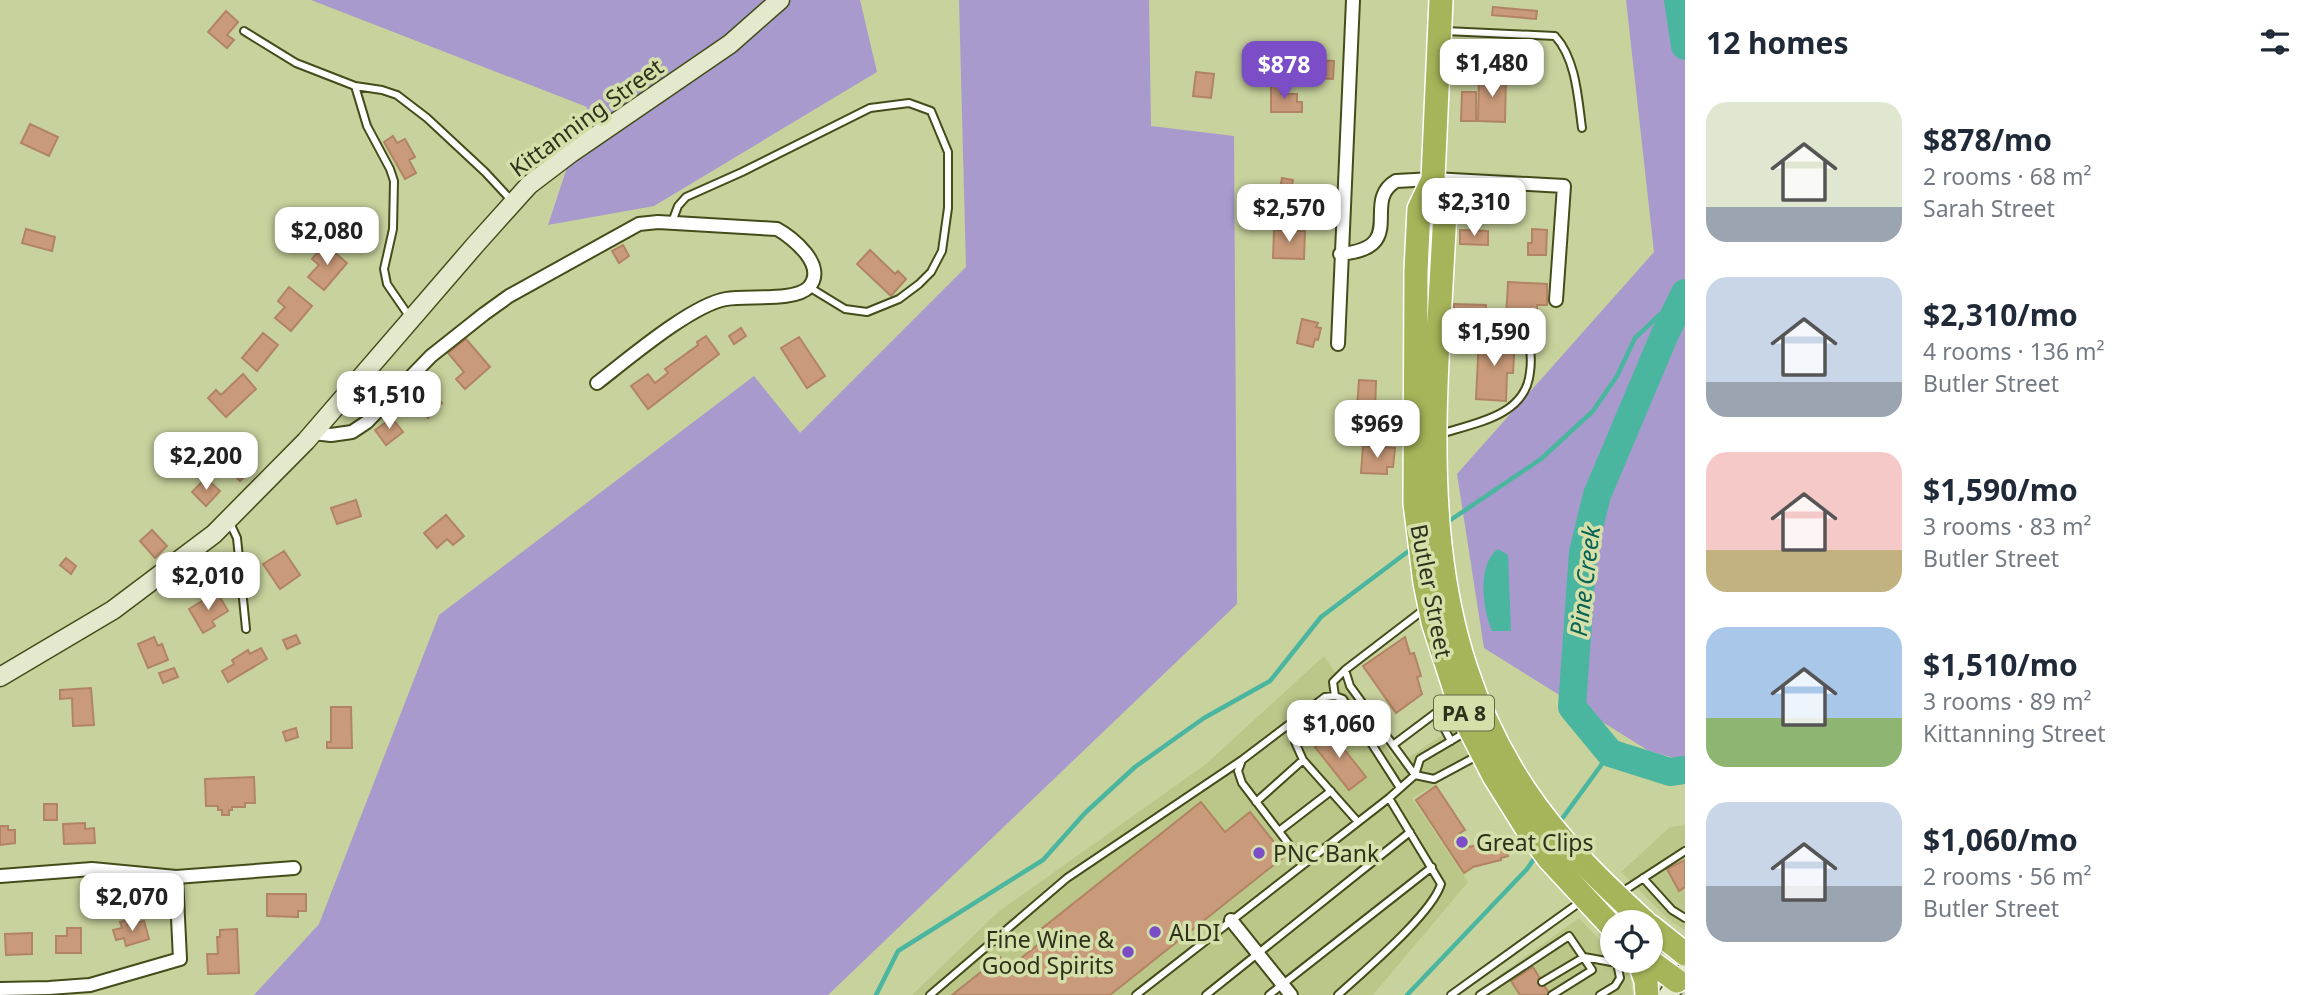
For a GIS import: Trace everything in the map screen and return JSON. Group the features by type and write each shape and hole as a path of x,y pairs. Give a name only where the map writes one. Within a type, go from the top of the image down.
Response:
{"highway":[{"name":"Butler Street","path":"1441,0 1433,180 1419,209 1416,271 1415,503 1457,698 1460,735 1482,754 1537,825 1578,892"},
{"name":"Butler Street","path":"1433,180 1445,210 1435,435 1432,587 1460,646 1487,721 1517,777 1537,825 1592,870 1617,896"},
{"name":"PA 8","path":"1578,892 1600,915"},
{"name":"PA 8","path":"1617,896 1633,910"},
{"path":"1663,936 1685,954"},
{"path":"1663,972 1677,983"},
{"path":"1643,973 1647,995"}],"street":[{"name":"Kittanning Street","path":"0,677 113,610 214,534 313,433 529,185 730,44 780,0"},
{"path":"1338,344 1353,0"},
{"path":"1340,254 1363,251 1375,242 1380,233 1384,193 1391,184 1405,179 1564,186 1556,300"},
{"path":"313,433 331,435 352,432 367,422 431,356 509,296 639,225 672,222 777,229 794,238 804,251 813,267 814,278 809,287 795,295 725,299 708,305 656,338 597,383"},
{"path":"0,876 92,869 176,877 294,868"},
{"path":"0,989 90,985 180,959 176,877"},
{"path":"1231,920 1287,990"}],"lane":[{"path":"244,31 296,63 355,86 397,95 485,172 513,203"},
{"path":"1439,31 1555,36 1572,71 1582,128"},
{"path":"355,86 367,126 394,181 393,229 384,269 387,284 412,319"},
{"path":"672,222 678,206 686,197 870,108 908,103 930,111 948,152 948,208 942,251 931,272 899,299 867,312 845,309 809,287"},
{"path":"1435,435 1474,426 1499,415 1521,397 1529,385 1532,359 1526,334 1515,330 1439,339"},
{"path":"228,520 237,538 246,629"},
{"path":"1335,696 1333,682 1432,587"},
{"path":"1345,670 1350,685 1415,775 1434,779 1482,754"},
{"path":"930,995 1068,878 1242,760 1325,697 1343,699 1400,788"},
{"path":"1393,745 1457,698"},
{"path":"1136,995 1389,798 1415,775 1420,759 1460,735 1436,713"},
{"path":"1292,722 1295,742 1303,760 1358,822"},
{"path":"1242,760 1238,771 1242,783 1304,864"},
{"path":"1256,802 1303,760"},
{"path":"1279,831 1331,792"},
{"path":"1338,995 1388,948 1436,897 1441,884 1389,798"},
{"path":"1206,995 1410,832"},
{"path":"1617,896 1685,851"},
{"path":"1269,995 1287,990 1432,867"},
{"path":"1643,878 1672,910 1685,918"},
{"path":"1451,995 1578,892"},
{"path":"1480,995 1569,936 1592,970 1552,995"},
{"path":"1542,982 1584,957 1617,963 1620,978 1615,986 1600,995"}],"shaded area":[{"path":"311,0 860,0 877,72 654,206 548,225 587,107"},
{"path":"959,0 1149,0 1151,126 1234,136 1237,604 828,995 254,995 319,924 439,615 754,376 800,433 966,267"},
{"path":"1626,0 1685,0 1685,761 1649,751 1484,648 1457,474 1654,252"},
{"path":"1324,656 1398,765 1457,725 1474,762 1412,798 1468,882 1373,995 912,995 998,912 1206,764"},
{"path":"1685,825 1685,930 1668,919 1663,910 1659,910 1621,872 1670,827"},
{"path":"1579,918 1600,940 1600,973 1629,973 1633,995 1472,995"}],"water":[{"path":"1498,549 1508,555 1511,631 1492,631 1484,600 1484,576 1491,556"}],"building":[{"path":"1493,7 1537,11 1536,19 1492,15"},
{"path":"226,11 238,22 227,35 234,40 227,48 208,32"},
{"path":"1464,48 1479,48 1478,68 1464,67"},
{"path":"1309,60 1334,61 1333,79 1308,78"},
{"path":"1196,72 1214,74 1211,98 1193,96"},
{"path":"1479,76 1506,76 1505,122 1478,121"},
{"path":"1271,84 1281,85 1281,94 1297,94 1297,102 1302,102 1302,112 1271,112"},
{"path":"1462,92 1476,92 1476,121 1461,121"},
{"path":"30,124 58,137 49,156 21,143"},
{"path":"393,136 397,143 405,139 415,157 409,160 416,173 405,179 384,142"},
{"path":"1282,178 1293,180 1290,196 1279,194"},
{"path":"1464,193 1489,194 1488,215 1462,213"},
{"path":"26,229 55,237 52,251 22,243"},
{"path":"1532,229 1547,230 1546,255 1528,255 1528,243 1532,243"},
{"path":"1274,230 1305,231 1304,259 1273,258"},
{"path":"1460,230 1488,231 1488,245 1460,244"},
{"path":"325,244 347,263 324,290 308,277 319,265 312,259"},
{"path":"623,245 629,256 619,263 612,251"},
{"path":"870,250 895,274 898,271 906,279 891,296 857,264"},
{"path":"1508,282 1547,284 1547,305 1537,305 1537,314 1506,319"},
{"path":"289,287 312,306 291,331 275,318 285,307 278,301"},
{"path":"1454,304 1486,305 1485,322 1453,328"},
{"path":"1302,319 1318,323 1316,327 1321,328 1313,347 1297,343"},
{"path":"741,328 746,336 734,344 729,336"},
{"path":"263,333 278,345 257,371 242,358"},
{"path":"706,336 719,354 648,409 631,386 648,374 655,383 668,373 665,369"},
{"path":"799,337 825,376 807,388 781,348"},
{"path":"1479,338 1515,339 1513,373 1507,373 1506,401 1476,399"},
{"path":"466,339 490,367 465,389 456,379 464,372 448,353"},
{"path":"243,374 256,389 226,417 208,398 216,390 221,395"},
{"path":"1359,380 1376,381 1375,410 1357,408"},
{"path":"424,385 442,403 428,418 406,400 416,386 420,389"},
{"path":"392,418 403,432 386,445 375,430"},
{"path":"1363,446 1395,448 1393,467 1387,467 1387,474 1361,473"},
{"path":"238,452 251,465 247,470 249,472 240,481 224,465"},
{"path":"206,478 220,491 206,506 192,492"},
{"path":"356,500 361,516 337,524 331,508"},
{"path":"446,515 464,536 453,545 447,539 437,548 424,533"},
{"path":"152,530 167,546 155,558 140,541"},
{"path":"284,551 300,575 280,589 263,564"},
{"path":"66,558 76,566 71,574 60,565"},
{"path":"217,592 228,611 212,621 215,626 203,633 189,609"},
{"path":"296,635 300,643 287,649 283,640"},
{"path":"154,637 158,646 162,644 168,660 148,668 138,644"},
{"path":"1405,637 1410,654 1414,653 1421,676 1417,677 1422,694 1396,713 1363,666"},
{"path":"261,648 267,659 228,682 222,671 234,664 232,660 248,650 250,654"},
{"path":"174,668 178,677 163,683 159,673"},
{"path":"91,688 94,725 73,726 72,698 60,699 60,690"},
{"path":"331,707 351,707 352,748 327,748 327,742 331,742"},
{"path":"296,728 298,737 286,741 283,732"},
{"path":"1328,729 1366,777 1349,790 1315,747 1317,745 1314,741"},
{"path":"254,777 255,803 245,803 245,807 232,807 229,815 222,815 218,806 206,806 205,779"},
{"path":"1436,786 1465,830 1460,833 1469,847 1496,840 1498,846 1505,844 1508,856 1473,867 1464,873 1416,800"},
{"path":"1201,802 1225,832 1250,812 1285,856 1110,995 952,995 1000,957 1009,968 1041,942 1035,934"},
{"path":"44,804 57,804 57,820 44,820"},
{"path":"85,823 85,829 94,828 95,843 64,844 63,824"},
{"path":"0,826 15,830 15,843 0,845"},
{"path":"1685,860 1685,887 1679,891 1667,869"},
{"path":"267,894 306,894 306,911 298,911 298,917 267,916"},
{"path":"127,920 128,925 144,921 149,939 126,946 124,938 116,940 113,930 122,928 120,922"},
{"path":"67,928 81,928 81,953 56,953 56,936 67,936"},
{"path":"237,929 239,973 208,974 207,954 218,954 217,937 220,937 220,930"},
{"path":"32,933 32,954 6,955 5,934"},
{"path":"1533,967 1550,995 1520,995 1511,981"}],"waterway":[{"name":"Pine Creek","path":"1678,0 1685,46"},
{"path":"1446,523 1541,459 1593,411 1617,376 1635,338 1685,291"},
{"name":"Pine Creek","path":"1685,293 1597,495 1583,552 1572,707 1610,753 1670,772 1685,770"},
{"path":"876,995 898,951 1043,860 1085,813 1135,767 1204,718 1270,681 1321,617 1414,547"},
{"path":"1559,823 1610,753"},
{"path":"1407,995 1527,869 1536,856"}],"place":[{"name":"Great Clips","path":"1462,842"},
{"name":"PNC Bank","path":"1259,853"},
{"name":"ALDI","path":"1155,932"},
{"name":"Fine Wine & Good Spirits","path":"1128,952"}]}
